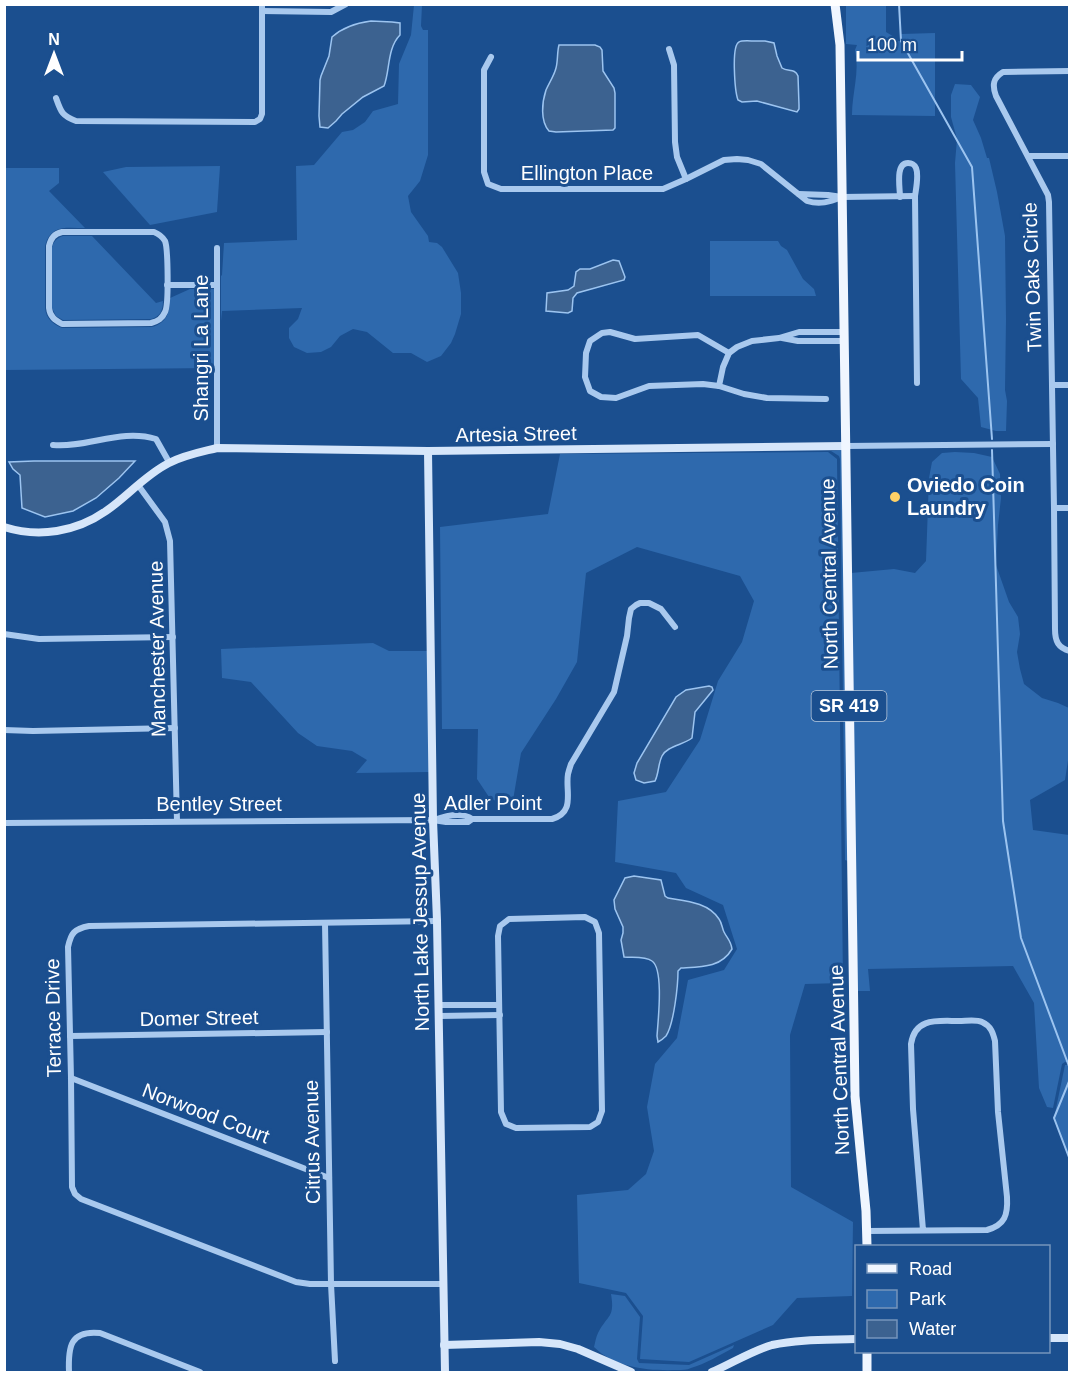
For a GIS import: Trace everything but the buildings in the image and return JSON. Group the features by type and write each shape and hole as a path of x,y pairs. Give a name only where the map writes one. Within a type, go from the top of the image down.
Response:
{"main road":[{"name":"North Central Avenue","path":"835,4 840,45 855,1096 867,1245"},
{"path":"867,1353 867,1372"}],"street":[{"path":"56,98 61,111 67,118 76,121 255,122 262,114 262,8 331,12 346,4"},
{"path":"669,49 674,65 675,142 677,157 686,179"},
{"name":"Ellington Place","path":"492,57 484,70 484,172 488,184 501,189 663,189 724,160 748,160 761,164 799,194 842,197 915,196"},
{"name":"Twin Oaks Circle","path":"1070,71 1003,72 995,78 993,84 996,96 1048,195 1055,629 1057,643 1064,650 1070,651"},
{"path":"1028,156 1070,156"},
{"path":"900,196 900,171 906,163 911,163 917,170 915,196 917,383"},
{"path":"62,232 158,233 165,240 167,285 167,310 156,322 62,324 53,319 49,313 50,240 62,232"},
{"name":"Shangri La Lane","path":"217,248 218,448"},
{"path":"167,285 217,285"},
{"path":"729,353 698,335 635,339 610,332 602,333 590,341 586,353 585,377 590,391 601,397 616,398 649,386 704,384 767,398 826,399"},
{"path":"719,386 729,353 752,341 779,338 799,332 844,336"},
{"path":"1052,385 1070,385"},
{"path":"53,445 79,445 125,435 150,437 156,439 169,462"},
{"name":"Artesia Street","path":"4,527 37,533 58,532 84,524 105,512 144,479 169,462 218,448 428,451 1053,444"},
{"name":"North Lake Jessup Avenue","path":"428,451 433,820 437,921 445,1372"},
{"name":"Manchester Avenue","path":"138,485 165,522 170,540 177,821"},
{"path":"1054,508 1070,508"},
{"name":"Adler Point","path":"433,820 468,822 472,819 546,820 561,816 566,810 568,801 568,775 572,764 614,692 631,609 640,603 649,603 661,609 675,627"},
{"path":"4,634 39,639 173,637"},
{"path":"4,730 175,729"},
{"name":"Bentley Street","path":"4,823 433,820"},
{"path":"585,917 595,922 599,933 600,957 602,1111 598,1122 590,1127 516,1128 506,1124 501,1112 499,1005 498,936 500,926 509,919 585,917"},
{"name":"Terrace Drive","path":"437,921 89,926 74,932 68,947 72,1187 75,1194 81,1199 296,1282 310,1284 443,1284"},
{"name":"Citrus Avenue","path":"325,923 331,1284 335,1361"},
{"path":"438,1005 499,1005"},
{"path":"472,1005 472,1015"},
{"path":"439,1016 500,1015"},
{"path":"867,1231 987,1230 995,1228 1006,1216 1007,1197 998,1112 995,1041 989,1026 982,1022 932,1021 923,1024 912,1036 913,1109 923,1230"},
{"name":"Domer Street","path":"70,1036 327,1032"},
{"name":"Norwood Court","path":"71,1078 329,1178"},
{"path":"69,1372 68,1357 71,1345 78,1336 88,1332 100,1333 200,1372"},
{"path":"1050,1338 1070,1338"},
{"path":"712,1372 770,1346 809,1340 855,1339"},
{"path":"444,1346 539,1342 560,1344 578,1349 631,1372"}],"green space":[{"path":"414,5 422,5 421,26 423,30 428,30 428,155 420,181 408,196 411,212 428,236 429,242 437,243 442,247 458,273 461,314 451,343 441,356 427,362 411,353 393,353 367,332 353,329 340,336 331,347 321,352 307,353 294,347 289,338 289,328 298,319 302,308 222,311 221,321 224,243 297,240 296,166 314,165 342,132 353,130 365,122 373,111 398,104 399,64 411,35"},
{"path":"846,5 886,5 886,32 897,41 901,41 901,34 935,33 935,116 852,115 857,45 846,44"},
{"path":"955,84 971,85 980,97 973,120 987,158 989,158 1005,236 1006,431 981,427 978,398 961,379 955,163 957,139 951,117 951,95"},
{"path":"220,166 217,212 150,225 103,172 126,167"},
{"path":"4,168 59,168 59,183 49,191 85,228 66,228 55,231 45,246 45,308 50,321 62,328 152,327 161,323 167,316 170,298 190,289 214,289 215,368 5,370"},
{"path":"63,236 92,236 156,303 163,301 159,315 151,319 63,320 56,316 52,308 52,247 56,240"},
{"path":"710,241 778,241 787,250 803,279 814,289 816,296 710,296"},
{"path":"842,450 848,861 845,860 840,459 831,451"},
{"path":"828,452 837,459 843,983 805,984 790,1035 791,1187 853,1222 852,1296 797,1298 773,1325 689,1362 640,1359 643,1316 626,1293 579,1283 577,1195 628,1190 646,1174 654,1151 647,1107 655,1064 677,1038 688,980 724,970 737,949 723,905 686,888 676,873 615,862 618,801 666,792 700,740 718,681 742,642 754,601 740,576 637,547 586,573 577,662 521,753 512,806 504,806 489,797 477,779 478,729 442,729 440,527 548,514 560,454"},
{"path":"955,452 992,457 1000,474 1001,498 996,565 1009,602 1018,617 1020,634 1017,652 1024,684 1042,698 1069,708 1069,754 1065,780 1030,800 1033,830 1069,835 1069,1062 1062,1064 1053,1108 1047,1107 1039,1088 1034,1003 1013,966 868,969 870,991 857,991 851,573 894,569 915,573 926,561 929,478 932,462 942,453"},
{"path":"373,643 389,651 428,651 430,772 356,773 367,760 352,751 317,746 298,733 251,682 222,678 221,649"},
{"path":"1065,1065 1070,1065 1069,1159 1054,1118"},
{"path":"611,1294 625,1296 640,1317 637,1359 639,1363 689,1365 734,1345 733,1348 702,1364 684,1370 644,1369 612,1360 594,1347 598,1333 611,1312"}],"water":[{"path":"371,21 400,23 400,35 393,46 384,86 363,97 328,128 320,127 320,80 329,56 332,37 350,26"},
{"path":"740,41 774,43 782,68 793,71 798,76 799,109 797,112 757,101 738,100 734,70 737,45"},
{"path":"559,45 595,45 602,50 603,71 615,93 615,128 613,130 556,132 549,131 546,127 543,117 544,100 556,68"},
{"path":"613,260 619,261 624,280 577,293 573,298 572,311 568,313 546,311 547,293 568,290 574,286 576,272 580,269 590,269"},
{"path":"135,461 96,498 73,511 45,517 22,508 20,475 9,462"},
{"path":"709,686 713,690 695,712 692,738 664,753 655,781 644,783 636,780 634,773 637,763 676,697 686,690"},
{"path":"634,876 661,880 665,896 668,898 696,903 709,909 720,921 732,949 716,963 703,967 681,968 678,971 671,1023 666,1036 658,1042 659,984 656,966 646,958 624,957 621,940 623,927 615,909 614,900 625,878"}],"waterway":[{"path":"899,4 901,41 972,167 992,439"},
{"path":"992,450 1003,821 1021,938 1070,1069"},
{"path":"1070,1079 1054,1118 1070,1160"}],"place":[{"name":"Oviedo Coin Laundry","path":"895,497"}]}
